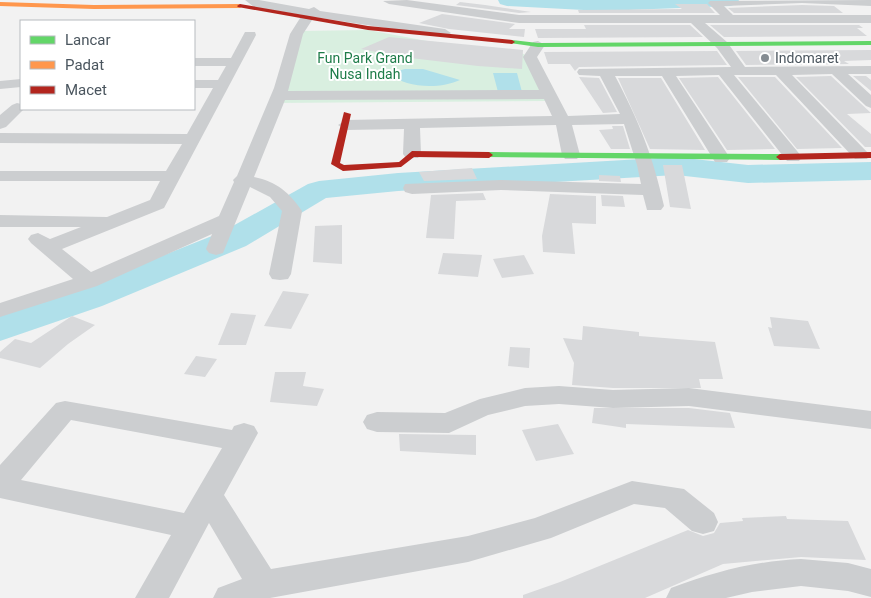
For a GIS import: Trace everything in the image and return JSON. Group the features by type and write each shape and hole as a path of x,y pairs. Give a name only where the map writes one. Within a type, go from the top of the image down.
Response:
{"street":[{"path":"389,0 477,15 534,20 871,19"},
{"path":"436,8 452,0"},
{"path":"763,1 784,20"},
{"path":"731,20 714,2 871,3"},
{"path":"818,2 835,19"},
{"path":"477,15 498,3"},
{"path":"0,4 253,4 306,18 368,28 538,46 866,41"},
{"path":"618,6 624,19"},
{"path":"667,6 725,42 757,71"},
{"path":"306,18 516,40 725,42"},
{"path":"0,310 221,236 242,180 280,96 306,18"},
{"path":"712,19 741,71"},
{"path":"48,247 157,204 193,139 202,108 223,84 250,35"},
{"path":"538,46 530,57 563,121 571,155"},
{"path":"195,62 235,62"},
{"path":"836,70 871,103"},
{"path":"584,72 871,70"},
{"path":"723,71 793,157"},
{"path":"780,71 866,155"},
{"path":"667,72 721,158"},
{"path":"606,73 630,119 648,178"},
{"path":"195,84 223,84"},
{"path":"280,96 548,94"},
{"path":"0,108 19,108"},
{"path":"0,124 19,108"},
{"path":"412,124 412,154 402,164 337,167 335,164 347,119 412,124 630,119"},
{"path":"0,138 193,139"},
{"path":"412,154 571,155 648,178"},
{"path":"412,188 648,178 721,158 866,155"},
{"path":"0,176 172,176"},
{"path":"242,180 265,184 289,207 280,274"},
{"path":"8,221 48,247 90,281"},
{"path":"8,221 113,221"},
{"path":"377,422 449,423 480,408 525,397 559,395 613,399 689,397 843,418 871,420"},
{"path":"152,598 192,527 242,437 65,410 0,486 192,527"},
{"path":"230,598 263,585 468,549 540,529 632,492 673,497 703,522"},
{"path":"209,496 263,585"},
{"path":"683,598 746,578 801,573 854,577 871,583"}],"green space":[{"name":"Fun Park Grand Nusa Indah","path":"368,30 427,41 519,52 530,57 547,101 271,103 299,31"}],"water":[{"path":"405,69 423,69 460,80 443,85 414,85 390,73"},
{"path":"493,73 517,73 522,92 498,92"}],"building":[{"path":"460,2 531,12 519,13 456,5"},
{"path":"675,4 707,4 715,13 579,13 578,10 682,9"},
{"path":"802,5 834,6 843,13 734,13 728,8"},
{"path":"442,14 515,24 509,29 525,29 524,37 449,29 419,23"},
{"path":"584,25 690,25 703,37 538,38 535,29 586,29"},
{"path":"710,25 859,25 863,28 857,28 867,36 724,37"},
{"path":"389,37 523,50 522,69 402,57 361,49"},
{"path":"871,50 871,60 844,61 849,64 746,65 736,51"},
{"path":"717,51 727,65 579,67 575,71 570,64 548,64 544,52"},
{"path":"831,76 871,113 847,114 871,134 871,147 865,147 796,77"},
{"path":"853,76 866,76 871,80 871,91"},
{"path":"579,77 599,78 617,112 603,113"},
{"path":"718,77 775,149 727,150 679,78"},
{"path":"738,77 775,77 842,148 797,149"},
{"path":"618,78 661,78 705,150 650,149"},
{"path":"612,126 623,126 630,149 611,149 599,130 613,129"},
{"path":"663,165 682,165 691,209 670,207"},
{"path":"472,168 477,179 424,181 419,172"},
{"path":"599,175 620,176 621,182 599,181"},
{"path":"483,193 486,200 456,201 454,239 426,238 431,195"},
{"path":"550,194 596,196 596,224 572,223 575,254 543,252 542,236"},
{"path":"601,195 623,196 625,207 602,206"},
{"path":"342,225 342,264 313,262 315,226"},
{"path":"443,253 482,255 478,277 438,274"},
{"path":"524,255 534,274 502,278 493,259"},
{"path":"283,291 309,294 291,329 264,326"},
{"path":"231,313 256,315 246,345 218,345"},
{"path":"72,316 95,325 68,344 40,368 0,358 0,352 15,339 31,343"},
{"path":"770,317 808,321 820,349 774,346 768,327 772,328"},
{"path":"583,326 639,332 639,336 715,342 723,379 699,379 701,388 613,388 572,385 574,363 563,338 582,340"},
{"path":"510,347 530,348 529,368 508,366"},
{"path":"196,356 217,359 205,377 184,374"},
{"path":"275,372 306,372 303,386 324,389 317,406 270,402"},
{"path":"594,408 689,408 730,413 735,428 626,424 626,428 592,423"},
{"path":"558,424 574,454 536,461 522,430"},
{"path":"399,434 476,435 476,455 400,451"},
{"path":"786,516 787,519 848,521 866,560 801,557 723,564 645,598 523,598 523,595 688,530 703,536 714,533 720,523 743,521 742,518"}],"waterway":[{"path":"507,0 603,5 730,0"},
{"path":"0,329 89,298 234,239 319,190 398,182 676,166 748,174 871,171"}],"traffic: fast":[{"path":"512,42 538,45 871,43"},
{"path":"489,155 780,157"}],"traffic: slow":[{"path":"0,4 94,7 240,6"}],"traffic: jam":[{"path":"240,6 368,28 512,42"},
{"path":"347,114 335,164 343,168 401,164 412,154 489,155"},
{"path":"780,157 871,155"}],"place":[{"name":"Indomaret","path":"765,58"}]}
